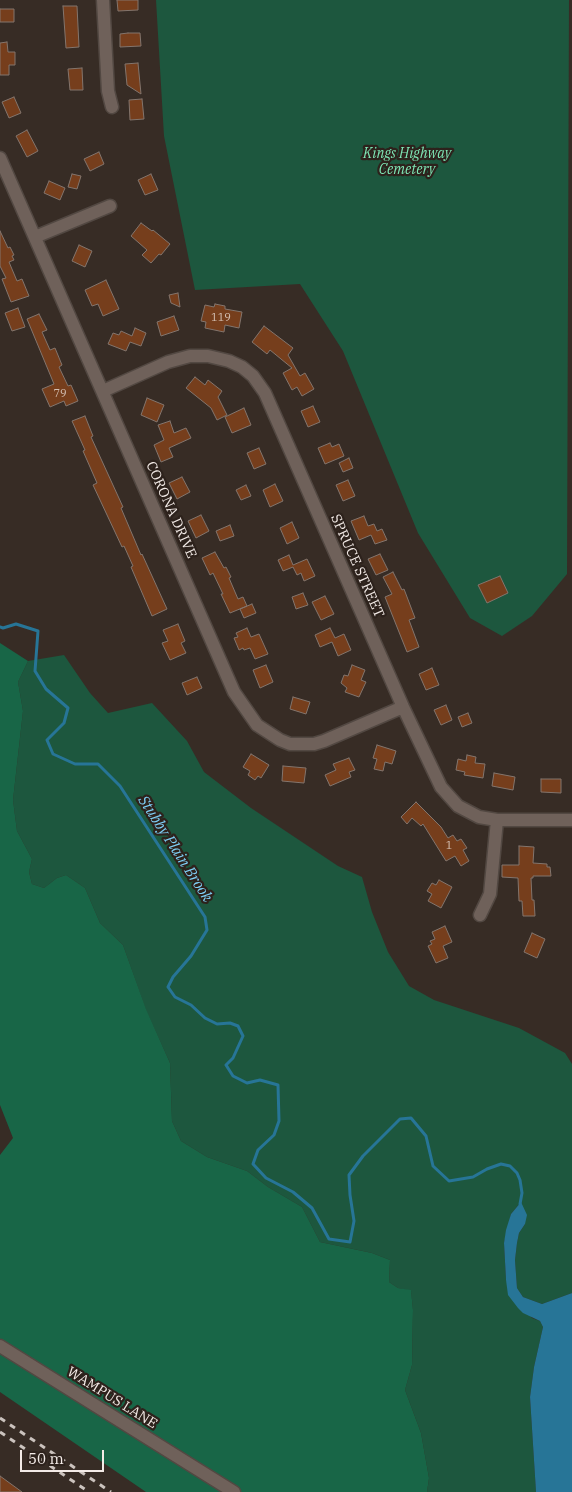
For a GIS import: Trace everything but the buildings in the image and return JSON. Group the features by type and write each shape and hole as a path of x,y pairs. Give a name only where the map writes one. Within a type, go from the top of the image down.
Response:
{"street":[{"path":"103,0 108,91 112,107"},
{"name":"CORONA DRIVE","path":"0,158 234,692 257,725 280,740 290,744 314,744 403,707"},
{"path":"35,237 110,206"},
{"name":"SPRUCE STREET","path":"103,392 168,362 190,356 208,356 229,361 242,367 254,376 265,393 403,707 446,794 458,806 479,817 497,820 572,820"},
{"path":"480,916 490,894 497,820"},
{"name":"WAMPUS LANE","path":"0,1346 234,1492"}],"green space":[{"name":"Kings Highway Cemetery","path":"156,0 569,0 567,574 532,616 502,636 470,618 418,533 343,351 300,284 195,290 164,136"},
{"path":"0,643 28,661 18,682 23,711 13,800 17,831 32,859 29,872 32,884 44,888 57,878 66,875 85,888 100,923 123,945 146,1009 170,1063 172,1121 181,1141 207,1157 247,1171 268,1187 302,1207 320,1242 372,1253 390,1260 389,1282 398,1288 411,1290 413,1310 412,1365 405,1390 421,1433 429,1478 427,1492 146,1492 0,1392 0,1155 13,1138 0,1105"},
{"path":"64,655 90,693 108,713 152,703 187,741 204,772 251,808 338,866 362,877 372,912 388,952 409,986 434,1000 519,1028 565,1053 572,1064 572,1293 542,1304 523,1297 517,1288 515,1260 517,1243 519,1233 525,1224 521,1202 511,1214 504,1243 506,1280 532,1318 540,1321 543,1327 534,1367 530,1397 536,1492 427,1492 429,1478 421,1433 405,1390 412,1365 413,1310 411,1291 398,1288 389,1282 390,1260 372,1253 320,1242 302,1207 268,1187 247,1171 207,1157 181,1141 172,1121 170,1063 146,1010 123,945 100,923 85,888 66,875 57,878 44,888 32,884 29,872 32,859 17,831 13,800 23,711 18,682 28,661"}],"water":[{"path":"521,1202 527,1215 517,1243 515,1260 517,1288 523,1297 542,1304 572,1293 572,1492 536,1492 530,1397 534,1367 543,1327 540,1321 523,1313 508,1295 504,1243 511,1214"}],"waterway":[{"name":"Stubby Plain Brook","path":"0,627 3,628 16,624 38,631 35,671 46,689 68,708 64,723 47,740 53,754 75,764 98,764 120,786 205,917 207,930 191,956 173,977 168,987 175,997 191,1005 205,1018 217,1024 230,1023 238,1026 243,1036 233,1058 226,1065 233,1076 247,1083 260,1080 278,1085 279,1121 274,1135 258,1150 253,1164 266,1178 293,1192 312,1208 329,1239 350,1242 354,1221 349,1175 363,1156 400,1119 411,1118 426,1136 433,1166 449,1181 473,1177 501,1164 510,1166 517,1173 520,1180 522,1193 520,1204"}],"railway":[{"path":"0,1418 111,1492"},
{"path":"0,1432 89,1492"}]}
